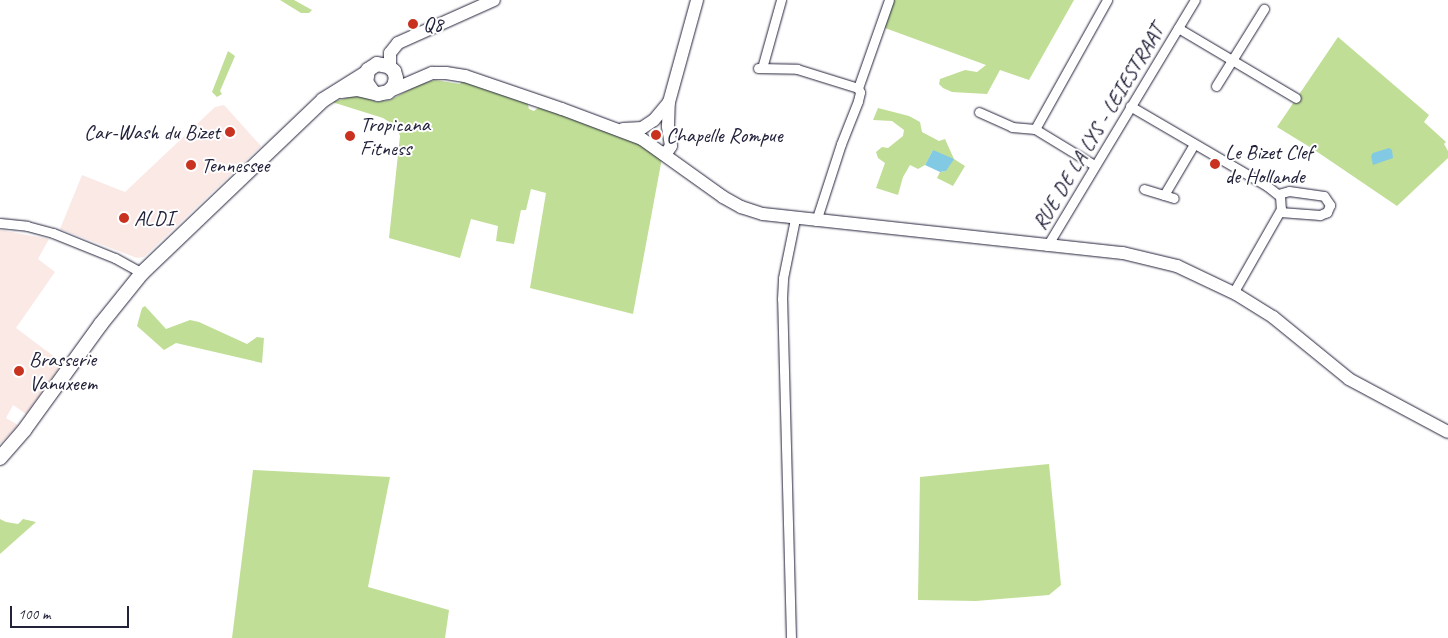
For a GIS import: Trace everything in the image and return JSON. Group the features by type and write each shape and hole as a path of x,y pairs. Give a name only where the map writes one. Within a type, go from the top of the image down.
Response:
{"main road":[{"path":"0,458 25,429 101,324 142,273 330,94 369,69 383,64 392,69 396,81 390,91 382,94 357,89 330,94"},
{"path":"369,69 366,82 373,92"}],"street":[{"path":"494,0 395,45 390,53 392,69 403,75 458,74 618,129 642,134 666,149 691,173 741,207 762,214 1146,258 1177,266 1233,292 1273,317 1349,379 1448,432"},
{"path":"666,149 669,102 697,0"},
{"path":"781,0 760,68 798,70 858,88"},
{"path":"816,221 841,144 858,101 860,92 858,88 889,0"},
{"path":"1035,129 1107,0"},
{"name":"RUE DE LA LYS - LEIESTRAAT","path":"1047,246 1178,28 1192,1"},
{"path":"1216,86 1264,9"},
{"path":"1178,28 1296,98"},
{"path":"369,69 388,44 403,40"},
{"path":"390,91 425,75"},
{"path":"642,134 669,102"},
{"path":"1130,106 1278,194 1281,200 1280,212 1233,292"},
{"path":"979,112 1012,127 1035,129 1094,165"},
{"path":"654,120 668,126"},
{"path":"1164,195 1194,144"},
{"path":"1144,189 1174,198"},
{"path":"1278,194 1290,191 1320,195 1327,198 1330,204 1327,212 1320,215 1280,212"},
{"path":"791,638 782,299 783,278 795,219"},
{"path":"0,223 27,226 54,234 115,258 142,273"}],"shaded area":[{"path":"224,105 261,146 144,257 137,258 60,229 82,175 125,192 215,107"},
{"path":"0,230 49,239 38,259 55,272 16,328 56,358 53,363 59,368 26,414 13,405 6,418 18,425 0,444"}],"green space":[{"path":"280,0 294,0 312,10 309,13 301,13"},
{"path":"894,0 1074,0 1029,80 1000,70 987,94 952,92 939,84 940,79 965,70 977,72 986,65 885,28"},
{"path":"1338,37 1429,115 1424,122 1446,142 1444,144 1448,151 1448,158 1397,206 1277,127"},
{"path":"228,51 235,56 220,91 222,94 217,97 212,92"},
{"path":"435,80 460,84 463,80 527,101 529,109 534,111 539,107 636,142 662,158 633,314 530,288 546,193 531,189 526,210 521,210 514,244 496,241 498,226 471,219 460,258 389,238 400,136 397,127 383,118 332,102 354,96 364,97 377,102 390,100 420,84"},
{"path":"878,108 909,116 920,122 922,132 939,141 945,139 954,159 965,166 953,186 937,178 940,172 946,171 933,150 925,165 918,169 910,165 903,177 898,195 876,188 885,163 878,158 876,152 882,147 888,148 903,136 904,130 892,121 873,120"},
{"path":"145,306 166,329 190,320 199,322 247,344 257,337 264,338 262,363 176,343 164,350 137,326 142,308"},
{"path":"1049,464 1061,585 1049,595 976,601 918,600 920,477"},
{"path":"253,470 390,477 368,587 449,610 445,638 232,638"},
{"path":"0,519 18,524 23,519 36,522 0,554"}],"water":[{"path":"1389,148 1392,150 1393,158 1373,165 1371,156 1373,153"},
{"path":"933,150 954,159 946,171 940,172 925,165"}],"place":[{"name":"Q8","path":"413,24"},
{"name":"Car-Wash du Bizet","path":"230,132"},
{"name":"Chapelle Rompue","path":"656,135"},
{"name":"Tropicana Fitness","path":"350,136"},
{"name":"Le Bizet Clef de Hollande","path":"1215,164"},
{"name":"Tennessee","path":"191,165"},
{"name":"ALDI","path":"124,218"},
{"name":"Brasserie Vanuxeem","path":"19,371"}]}
